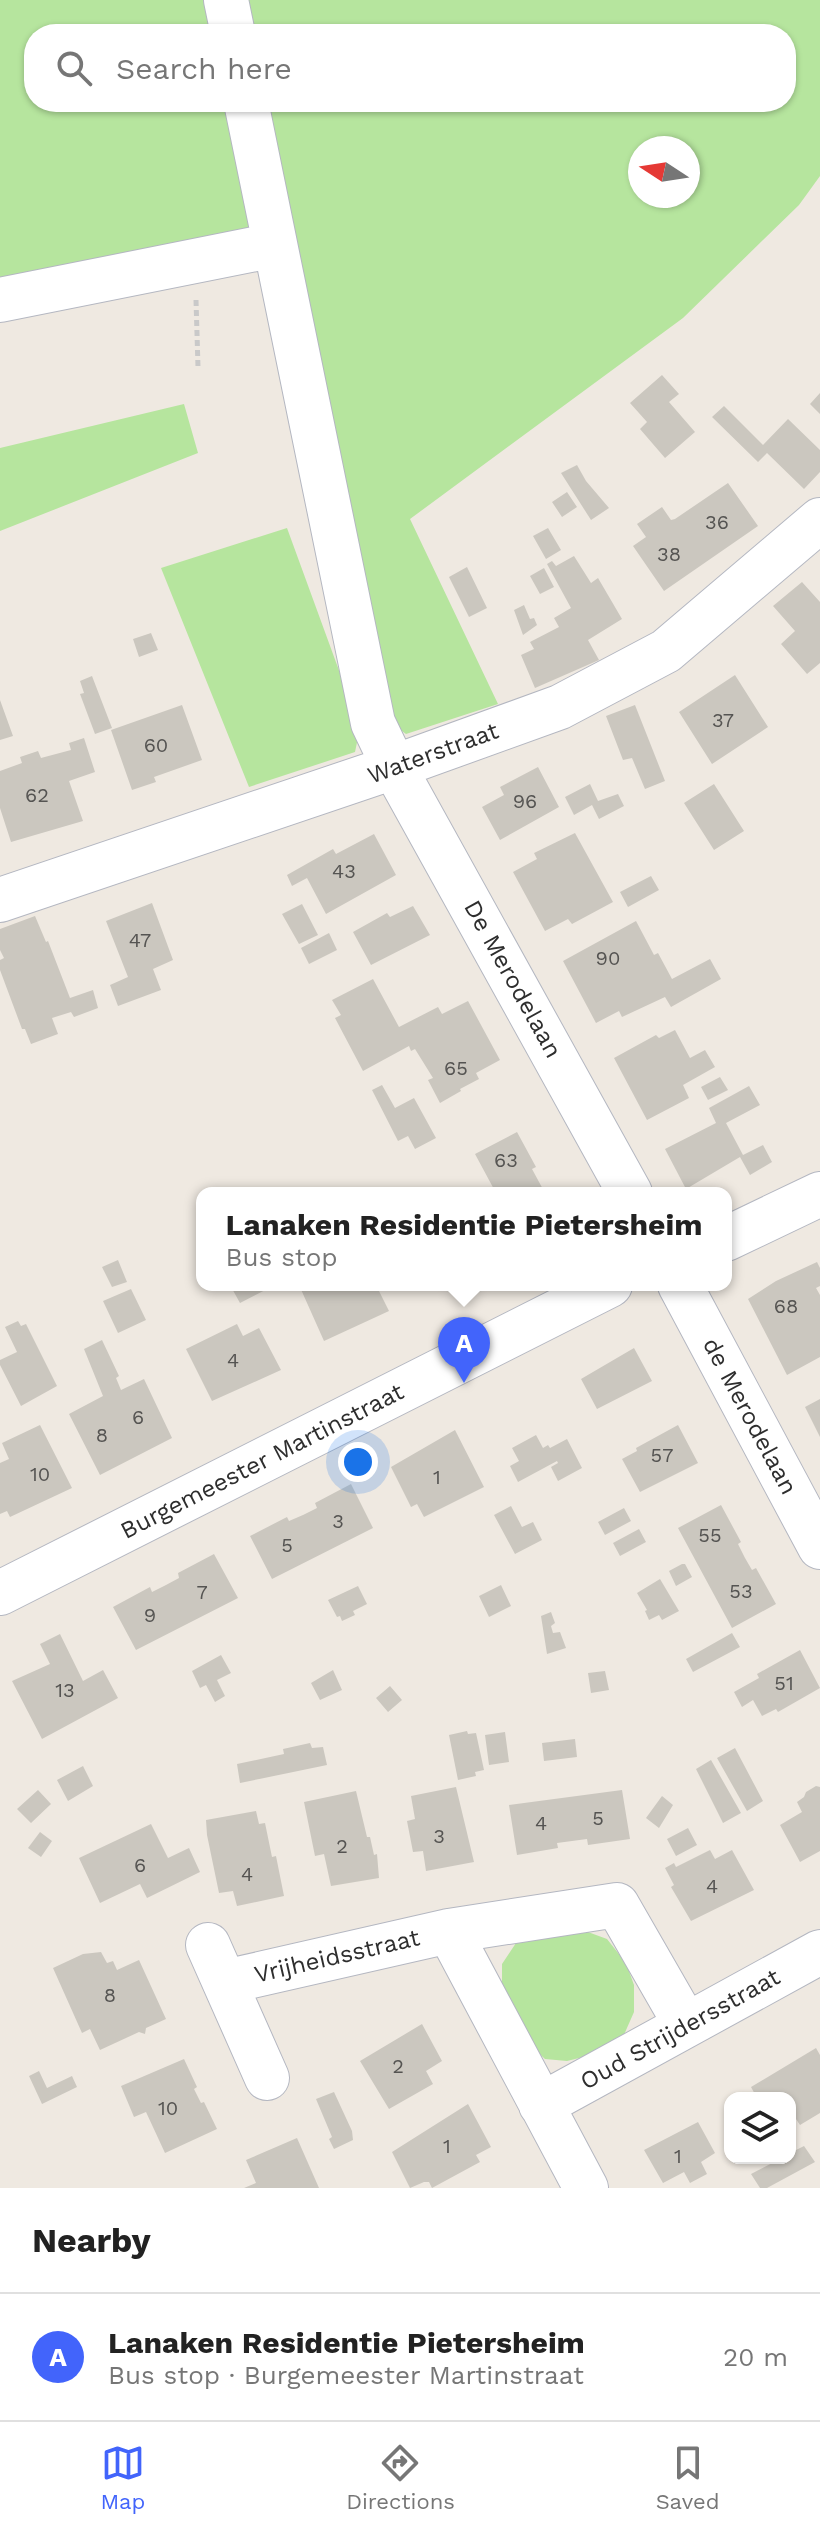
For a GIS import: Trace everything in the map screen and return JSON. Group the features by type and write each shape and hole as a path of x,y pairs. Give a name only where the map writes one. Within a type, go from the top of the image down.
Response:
{"street":[{"path":"226,0 231,24"},
{"name":"De Merodelaan","path":"248,112 373,723 394,767 627,1187"},
{"path":"0,300 275,245"},
{"name":"Waterstraat","path":"0,900 394,767 560,707 666,651 820,520"},
{"path":"732,1236 820,1194"},
{"name":"Burgemeester Martinstraat","path":"0,1593 598,1291"},
{"name":"de Merodelaan","path":"683,1291 820,1547"},
{"name":"Vrijheidsstraat","path":"267,2078 216,1963 617,1905 686,2025"},
{"path":"449,1931 586,2188"},
{"name":"Oud Strijdersstraat","path":"541,2105 820,1952"}],"path":[{"path":"198,367 196,305 201,258"}],"green space":[{"path":"0,0 217,0 222,24 24,24 24,112 241,112 266,233 0,285"},
{"path":"241,0 820,0 820,176 799,205 683,318 410,519 498,704 406,734 384,718 263,112 796,112 796,24 245,24"},
{"path":"184,404 198,453 0,531 0,448"},
{"path":"287,528 360,728 355,752 249,787 161,568"},
{"path":"577,1928 607,1939 626,1963 634,1985 634,2012 623,2037 591,2055 567,2061 545,2059 533,2048 502,1995 502,1964 516,1943 543,1932"}],"building":[{"path":"662,375 679,394 669,402 695,432 665,458 640,429 647,422 630,403"},
{"path":"820,393 820,414 810,404"},
{"path":"724,406 763,445 788,419 820,450 820,472 804,489 767,453 758,462 712,417"},
{"path":"577,465 609,508 591,520 561,473"},
{"path":"728,483 758,526 664,591 633,546 646,537 637,524 662,507 671,520 675,519"},
{"path":"567,492 577,507 562,517 552,502"},
{"path":"548,528 561,550 546,559 533,536"},
{"path":"574,556 591,583 598,578 622,619 588,640 599,660 535,688 521,655 534,649 530,642 559,627 554,618 571,608 547,564 552,561 556,566"},
{"path":"467,567 487,608 469,617 449,577"},
{"path":"544,568 554,587 540,594 530,576"},
{"path":"802,582 820,602 820,663 807,674 781,644 795,631 773,606"},
{"path":"524,605 530,619 534,618 537,625 523,635 514,610"},
{"path":"151,633 158,650 139,657 133,639"},
{"path":"735,675 768,727 712,764 679,712"},
{"path":"92,676 112,728 95,734 80,694 84,693 80,681"},
{"path":"0,700 13,736 0,740"},
{"path":"182,705 202,760 154,777 156,782 132,790 111,730"},
{"path":"635,705 665,781 645,789 632,758 623,760 606,716"},
{"path":"84,738 95,772 69,781 83,821 11,842 0,808 0,771 22,763 20,757 38,751 41,758 71,750 69,743"},
{"path":"538,767 559,807 500,840 482,807 504,795 500,787"},
{"path":"590,784 598,801 618,794 624,806 599,819 592,805 574,815 565,797"},
{"path":"714,784 744,831 714,850 684,803"},
{"path":"575,833 613,902 572,924 568,919 545,931 513,872 537,859 534,853"},
{"path":"374,834 396,875 326,914 307,878 292,886 287,875 333,849 336,854"},
{"path":"651,876 659,890 628,907 620,892"},
{"path":"152,903 173,960 153,969 161,990 118,1006 110,985 128,977 106,921"},
{"path":"302,904 318,935 299,944 282,914"},
{"path":"413,906 430,935 371,965 353,932 387,913 390,917"},
{"path":"35,916 70,998 93,990 98,1008 74,1017 71,1012 52,1018 58,1034 31,1044 25,1029 22,1029 0,970 0,960 4,958 0,950 0,929"},
{"path":"636,921 654,955 658,953 672,979 710,959 721,979 671,1007 665,997 622,1017 619,1011 596,1023 563,961"},
{"path":"329,933 337,950 309,964 301,948"},
{"path":"373,979 399,1027 438,1007 442,1014 468,1001 500,1060 476,1073 479,1079 440,1103 428,1080 433,1078 415,1049 411,1051 409,1046 363,1071 335,1018 341,1015 332,1000"},
{"path":"675,1030 690,1058 705,1050 715,1067 683,1085 689,1098 647,1120 614,1058 656,1035 659,1038"},
{"path":"720,1077 728,1090 708,1100 701,1087"},
{"path":"382,1085 395,1108 414,1098 436,1138 415,1149 408,1136 398,1141 372,1090"},
{"path":"749,1086 760,1105 726,1123 743,1155 763,1145 772,1162 750,1175 740,1157 685,1187 665,1149 716,1123 709,1108"},
{"path":"517,1132 536,1167 532,1169 542,1187 493,1187 475,1154"},
{"path":"118,1260 127,1282 112,1287 102,1267"},
{"path":"817,1262 820,1268 820,1286 816,1288 820,1295 820,1357 787,1375 748,1299 776,1281"},
{"path":"131,1289 146,1320 118,1333 103,1301"},
{"path":"233,1291 263,1291 240,1303"},
{"path":"302,1291 379,1291 389,1311 324,1341"},
{"path":"18,1321 21,1326 26,1324 57,1386 21,1406 0,1365 0,1360 17,1352 5,1327"},
{"path":"237,1324 243,1336 259,1328 281,1370 212,1401 186,1349"},
{"path":"102,1340 119,1376 116,1378 121,1390 144,1379 172,1438 100,1475 69,1414 103,1396 84,1349"},
{"path":"634,1348 652,1381 597,1409 581,1379"},
{"path":"820,1399 820,1437 805,1407"},
{"path":"40,1425 72,1488 10,1517 7,1511 0,1514 0,1463 9,1459 2,1443"},
{"path":"678,1425 698,1463 640,1492 622,1459"},
{"path":"455,1430 484,1487 424,1517 417,1504 411,1507 391,1467"},
{"path":"536,1435 543,1448 548,1445 550,1448 567,1439 582,1468 558,1481 551,1467 557,1461 518,1482 510,1466 519,1461 512,1448"},
{"path":"351,1484 373,1528 272,1579 250,1536 287,1517 289,1521 317,1508 315,1503"},
{"path":"721,1505 741,1542 738,1544 745,1558 752,1570 756,1568 776,1604 732,1628 678,1528"},
{"path":"511,1506 522,1527 533,1522 542,1540 515,1554 494,1515"},
{"path":"624,1508 631,1521 605,1535 598,1522"},
{"path":"639,1529 646,1542 620,1556 613,1543"},
{"path":"214,1554 238,1598 136,1650 113,1607 150,1587 152,1592 166,1585 179,1578 178,1573"},
{"path":"682,1564 692,1577 676,1586 669,1571"},
{"path":"660,1579 679,1611 662,1620 659,1615 649,1620 637,1593"},
{"path":"501,1585 511,1606 489,1617 479,1596"},
{"path":"358,1586 367,1604 342,1621 328,1600"},
{"path":"551,1612 555,1623 551,1626 553,1633 560,1632 566,1648 547,1654 541,1616"},
{"path":"732,1633 740,1647 693,1672 686,1659"},
{"path":"60,1634 83,1681 103,1670 118,1698 42,1739 12,1681 50,1664 40,1644"},
{"path":"800,1650 820,1688 778,1712 776,1709 762,1716 753,1700 742,1707 734,1692 759,1678 757,1674"},
{"path":"221,1655 231,1673 217,1680 225,1696 215,1702 206,1685 200,1688 192,1671"},
{"path":"333,1670 342,1690 320,1700 311,1683"},
{"path":"605,1671 609,1690 591,1693 588,1673"},
{"path":"390,1686 402,1700 388,1712 376,1698"},
{"path":"467,1731 468,1734 476,1733 484,1770 475,1772 476,1776 458,1780 449,1735"},
{"path":"505,1732 509,1762 489,1765 485,1735"},
{"path":"575,1739 577,1757 544,1761 542,1743"},
{"path":"310,1743 312,1748 323,1747 327,1765 240,1783 237,1764 284,1754 283,1749"},
{"path":"735,1748 763,1801 747,1811 717,1758"},
{"path":"711,1760 741,1813 723,1823 696,1769"},
{"path":"83,1766 93,1786 68,1801 57,1780"},
{"path":"816,1786 820,1787 820,1851 800,1862 780,1825 802,1812 797,1802"},
{"path":"456,1787 474,1862 426,1871 423,1851 413,1852 407,1821 415,1819 411,1796"},
{"path":"38,1790 51,1804 31,1823 17,1809"},
{"path":"622,1790 630,1839 588,1845 587,1839 557,1843 558,1848 517,1855 509,1805"},
{"path":"356,1791 367,1837 370,1837 374,1855 377,1854 379,1878 331,1886 324,1854 315,1856 304,1802"},
{"path":"662,1796 673,1805 659,1828 646,1818"},
{"path":"256,1811 259,1824 265,1823 272,1857 276,1856 284,1896 237,1906 233,1891 219,1893 206,1820"},
{"path":"151,1824 168,1858 189,1848 200,1872 147,1898 140,1884 100,1903 79,1858"},
{"path":"688,1828 697,1845 676,1856 667,1839"},
{"path":"40,1832 52,1841 41,1857 28,1848"},
{"path":"710,1850 715,1859 732,1850 754,1890 691,1921 671,1887 674,1885 665,1868 674,1863 676,1867"},
{"path":"101,1952 107,1963 113,1961 117,1970 139,1960 166,2019 146,2028 145,2034 139,2032 100,2050 90,2029 82,2033 53,1968 83,1954"},
{"path":"422,2024 442,2061 426,2071 433,2084 389,2109 360,2061"},
{"path":"816,2048 820,2055 820,2113 800,2125 796,2119 796,2092 754,2092 751,2087"},
{"path":"184,2059 197,2087 194,2089 217,2129 165,2153 146,2112 134,2117 121,2086"},
{"path":"39,2071 47,2088 72,2076 77,2087 42,2104 29,2076"},
{"path":"334,2092 353,2140 334,2149 316,2099"},
{"path":"468,2104 491,2147 476,2155 480,2162 432,2188 429,2182 424,2182 410,2188 392,2152"},
{"path":"698,2122 715,2153 701,2162 707,2174 690,2183 684,2172 663,2183 644,2150"},
{"path":"297,2138 319,2188 244,2188 256,2183 246,2160"},
{"path":"804,2146 815,2162 767,2188 760,2188 751,2174 770,2164 796,2164 796,2150"}],"place":[{"name":"Lanaken Residentie Pietersheim","path":"464,1383"}]}
